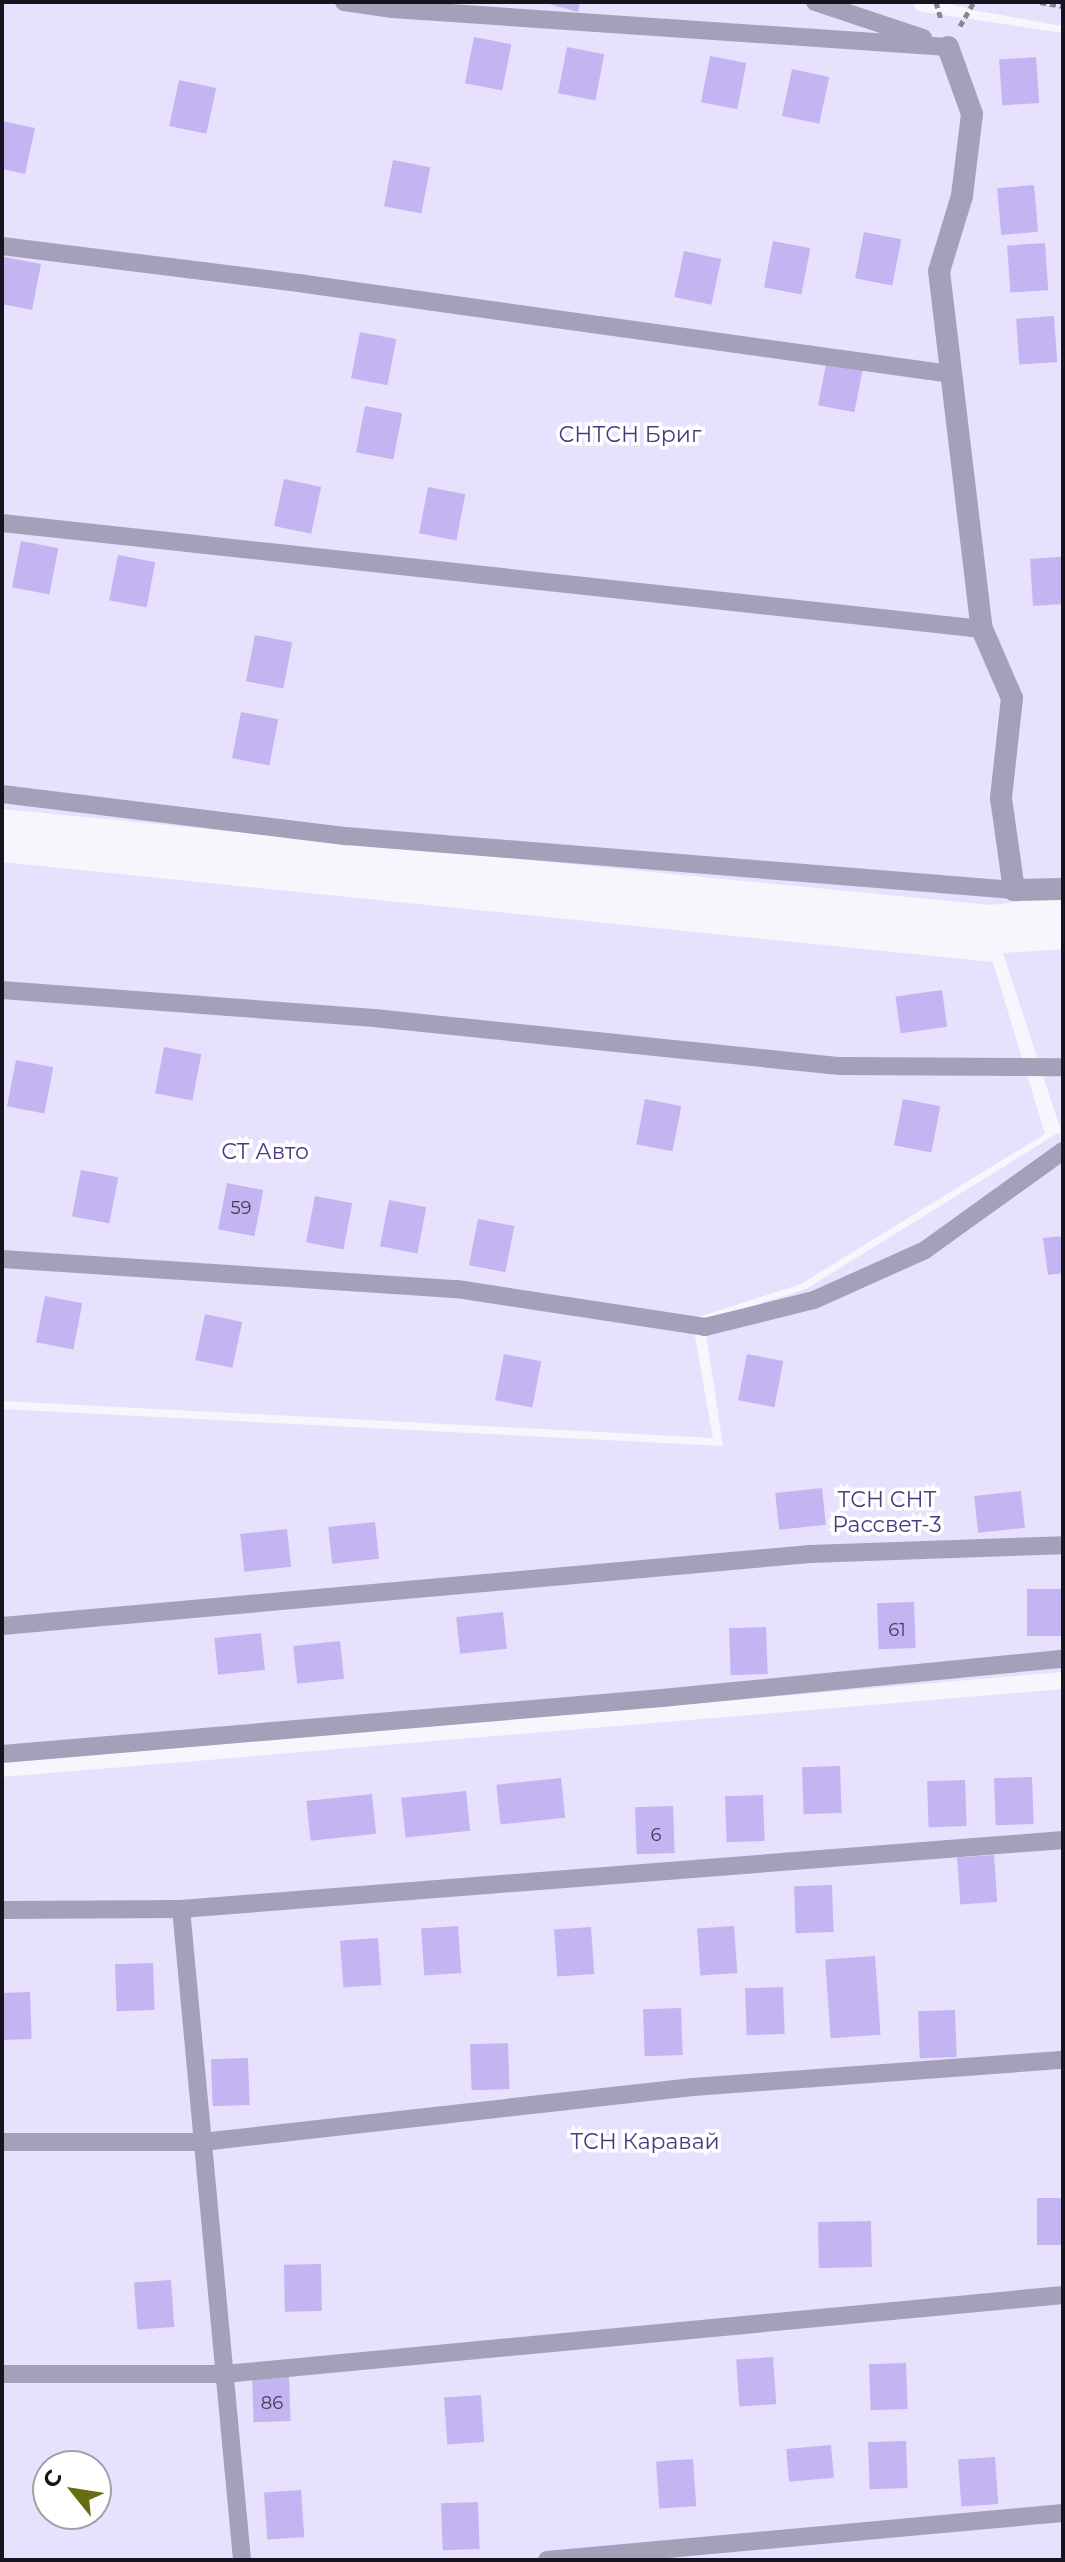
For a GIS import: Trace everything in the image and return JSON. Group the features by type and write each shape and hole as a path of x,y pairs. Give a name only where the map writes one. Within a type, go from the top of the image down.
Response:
{"street":[{"path":"948,47 972,114 962,196 939,271 982,629 1012,698 1001,798 1014,890 1063,889"}],"lane":[{"path":"344,2 392,9 948,47"},
{"path":"815,2 948,47"},
{"path":"2,246 305,284 950,374"},
{"path":"2,523 982,629"},
{"path":"2,794 346,836 1014,890"},
{"path":"2,990 374,1018 840,1066 1063,1067"},
{"path":"2,1259 457,1289 705,1327 814,1300 925,1250 1063,1151"},
{"path":"2,1626 810,1554 1063,1545"},
{"path":"2,1754 646,1700 1063,1659"},
{"path":"2,1910 181,1909 1063,1840"},
{"path":"181,1909 242,2560"},
{"path":"2,2142 202,2142 693,2087 1063,2060"},
{"path":"2,2374 224,2374 1063,2295"},
{"path":"547,2560 1063,2513"}],"path":[{"path":"1040,2 1063,6"}],"green space":[{"name":"СНТСН Бриг","path":"2,2 913,2 917,11 1063,33 1063,896 991,905 2,809"},
{"path":"944,2 1063,2 1063,26 972,10"},
{"name":"СТ Авто","path":"2,862 993,962 1045,1134 801,1284 692,1319 713,1438 2,1401"},
{"name":"ТСН СНТ Рассвет-3","path":"1063,949 1063,1672 2,1763 2,1409 723,1446 704,1321 806,1289 1061,1131 1003,953"},
{"name":"ТСН Каравай","path":"1063,1689 1063,2560 2,2560 2,1777"}],"building":[{"path":"542,2 580,2 578,12"},
{"path":"474,37 511,44 502,90 465,83"},
{"path":"567,47 604,54 595,100 558,93"},
{"path":"710,56 746,63 737,109 701,102"},
{"path":"1036,57 1039,103 1002,105 999,60"},
{"path":"792,69 829,77 819,124 782,116"},
{"path":"179,80 216,88 206,134 169,126"},
{"path":"2,121 35,128 25,174 2,169"},
{"path":"393,160 430,167 421,213 384,206"},
{"path":"1034,185 1038,232 1001,235 997,188"},
{"path":"864,232 901,239 892,285 855,278"},
{"path":"773,241 810,248 801,294 764,287"},
{"path":"1045,243 1048,290 1010,293 1007,246"},
{"path":"684,251 721,259 711,305 674,297"},
{"path":"4,257 41,264 32,310 2,304"},
{"path":"1054,316 1057,362 1019,365 1016,319"},
{"path":"360,332 396,339 387,385 351,378"},
{"path":"827,359 863,366 854,412 818,405"},
{"path":"365,406 402,413 393,459 356,452"},
{"path":"284,479 321,487 311,534 274,526"},
{"path":"428,487 465,494 456,540 419,533"},
{"path":"21,541 58,548 49,594 12,587"},
{"path":"118,555 155,562 147,607 109,600"},
{"path":"1063,557 1063,604 1033,606 1030,559"},
{"path":"255,635 292,642 283,688 246,681"},
{"path":"241,712 278,719 269,765 232,758"},
{"path":"942,990 947,1027 901,1033 895,997"},
{"path":"164,1047 201,1054 192,1100 155,1093"},
{"path":"16,1060 53,1067 44,1113 7,1106"},
{"path":"645,1099 681,1106 673,1151 636,1144"},
{"path":"903,1099 940,1106 931,1152 894,1145"},
{"path":"81,1170 118,1177 109,1223 72,1216"},
{"path":"227,1183 263,1190 254,1236 218,1229"},
{"path":"315,1196 352,1203 343,1249 306,1242"},
{"path":"389,1200 426,1207 417,1253 380,1246"},
{"path":"478,1219 514,1226 505,1272 469,1265"},
{"path":"1063,1236 1063,1273 1048,1275 1043,1238"},
{"path":"45,1296 82,1303 73,1349 36,1342"},
{"path":"205,1314 242,1322 232,1368 195,1360"},
{"path":"504,1354 541,1361 532,1407 495,1400"},
{"path":"747,1354 783,1361 774,1407 738,1400"},
{"path":"822,1488 826,1525 779,1530 775,1493"},
{"path":"1021,1491 1025,1528 978,1533 974,1496"},
{"path":"375,1522 379,1559 332,1564 328,1527"},
{"path":"287,1529 291,1567 244,1572 240,1534"},
{"path":"1027,1589 1063,1589 1063,1636 1027,1636"},
{"path":"914,1602 916,1648 879,1649 877,1603"},
{"path":"503,1612 507,1649 460,1654 456,1617"},
{"path":"766,1627 768,1674 731,1675 729,1628"},
{"path":"261,1633 265,1670 218,1675 214,1638"},
{"path":"340,1641 344,1679 297,1684 293,1646"},
{"path":"840,1766 842,1813 804,1814 802,1767"},
{"path":"1032,1777 1034,1824 996,1825 994,1778"},
{"path":"561,1778 565,1818 501,1825 496,1785"},
{"path":"965,1780 967,1826 929,1827 927,1781"},
{"path":"466,1791 470,1831 406,1838 401,1798"},
{"path":"372,1794 376,1834 311,1841 306,1801"},
{"path":"763,1795 765,1841 727,1842 725,1796"},
{"path":"673,1806 675,1853 637,1854 635,1807"},
{"path":"994,1855 997,1902 960,1904 957,1858"},
{"path":"832,1885 834,1932 796,1933 794,1886"},
{"path":"458,1926 461,1973 424,1975 421,1929"},
{"path":"734,1926 737,1973 700,1975 697,1929"},
{"path":"591,1927 594,1974 557,1976 554,1930"},
{"path":"378,1938 381,1985 343,1988 340,1941"},
{"path":"875,1956 881,2035 831,2038 825,1959"},
{"path":"153,1963 155,2010 117,2011 115,1964"},
{"path":"783,1987 785,2034 747,2035 745,1988"},
{"path":"30,1992 32,2039 4,2040 2,1993"},
{"path":"681,2008 683,2055 645,2056 643,2009"},
{"path":"955,2010 957,2057 920,2058 918,2011"},
{"path":"508,2043 510,2089 472,2090 470,2044"},
{"path":"248,2058 250,2105 213,2106 211,2059"},
{"path":"1037,2198 1063,2198 1063,2245 1037,2245"},
{"path":"871,2221 872,2267 819,2268 818,2222"},
{"path":"321,2264 322,2311 285,2312 284,2265"},
{"path":"171,2280 174,2327 137,2329 134,2283"},
{"path":"773,2357 776,2404 739,2406 736,2360"},
{"path":"906,2363 908,2409 871,2410 869,2364"},
{"path":"289,2375 291,2421 254,2422 252,2376"},
{"path":"481,2395 484,2442 447,2444 444,2398"},
{"path":"906,2441 908,2488 870,2489 868,2442"},
{"path":"831,2445 834,2478 789,2482 786,2449"},
{"path":"995,2457 998,2504 961,2506 958,2460"},
{"path":"693,2459 696,2506 659,2508 656,2462"},
{"path":"301,2490 304,2537 267,2539 264,2493"},
{"path":"478,2502 480,2549 443,2550 441,2503"}]}
